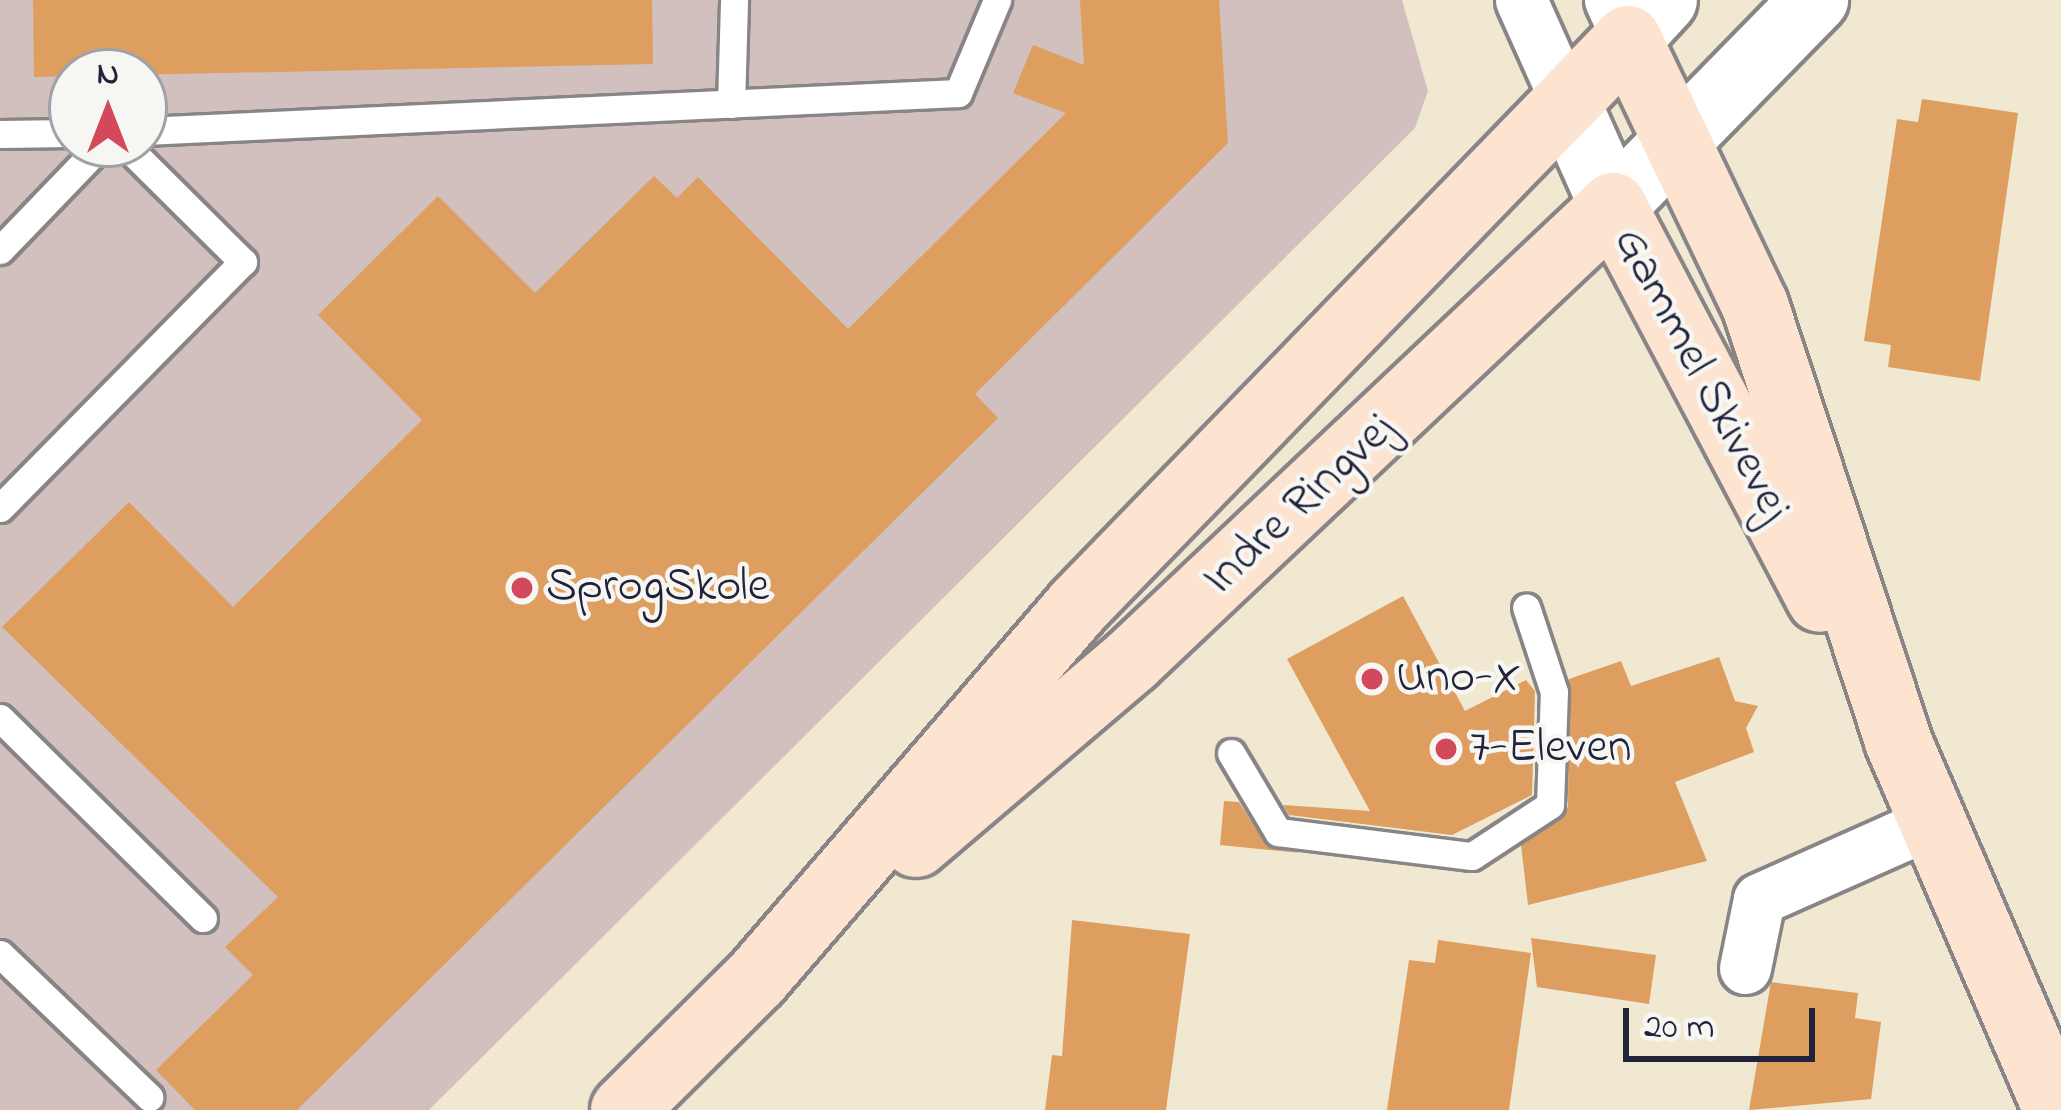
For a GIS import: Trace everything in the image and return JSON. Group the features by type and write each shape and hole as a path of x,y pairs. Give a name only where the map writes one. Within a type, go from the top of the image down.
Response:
{"main road":[{"name":"Indre Ringvej","path":"624,1110 757,978 1077,607 1567,103 1634,13"},
{"name":"Gammel Skivevej","path":"1634,13 1677,141 1755,305 1898,742 2057,1110"},
{"name":"Indre Ringvej","path":"757,978 1132,661 1612,206"},
{"name":"Gammel Skivevej","path":"1612,206 1898,742"}],"street":[{"name":"Gammel Skivevej","path":"1521,0 1612,206"},
{"name":"Indre Ringvej","path":"1612,206 1814,0"},
{"path":"1745,968 1759,898 1932,822"}],"lane":[{"path":"731,104 734,0"},
{"path":"168,130 958,93 997,0"},
{"path":"0,134 48,133"},
{"path":"0,250 78,168"},
{"path":"0,508 243,262 148,168"},
{"path":"1231,753 1278,832 1472,856 1550,805 1554,692 1526,607"},
{"path":"0,718 202,918"},
{"path":"0,954 149,1097"}],"shaded area":[{"path":"0,0 1402,0 1428,91 1415,128 429,1110 0,1110"}],"building":[{"path":"33,0 652,0 653,64 168,74 168,48 48,48 48,77 34,77"},
{"path":"1080,0 1219,0 1228,143 975,394 998,418 297,1110 195,1110 156,1070 253,975 225,947 278,897 2,627 129,502 233,607 422,420 318,315 438,196 535,293 654,176 677,198 698,177 848,329 1066,113 1013,93 1033,45 1084,65"},
{"path":"1922,99 2018,113 1980,381 1888,367 1891,345 1864,341 1897,119 1918,122"},
{"path":"1403,596 1465,711 1526,680 1535,691 1532,795 1452,835 1289,815 1283,805 1370,811 1287,659"},
{"path":"1719,657 1735,701 1758,706 1746,728 1754,752 1675,782 1707,861 1528,905 1521,845 1568,807 1569,679 1621,661 1631,686"},
{"path":"1224,801 1239,802 1267,846 1301,853 1220,845"},
{"path":"1072,920 1190,934 1166,1110 1045,1110 1052,1055 1062,1056"},
{"path":"1531,938 1656,955 1649,1004 1537,987"},
{"path":"1438,940 1531,953 1509,1110 1387,1110 1409,960 1435,963"},
{"path":"1771,982 1858,993 1855,1018 1881,1022 1871,1099 1749,1110"}],"place":[{"name":"SprogSkole","path":"522,588"},
{"name":"Uno-X","path":"1372,679"},
{"name":"7-Eleven","path":"1446,749"}]}
